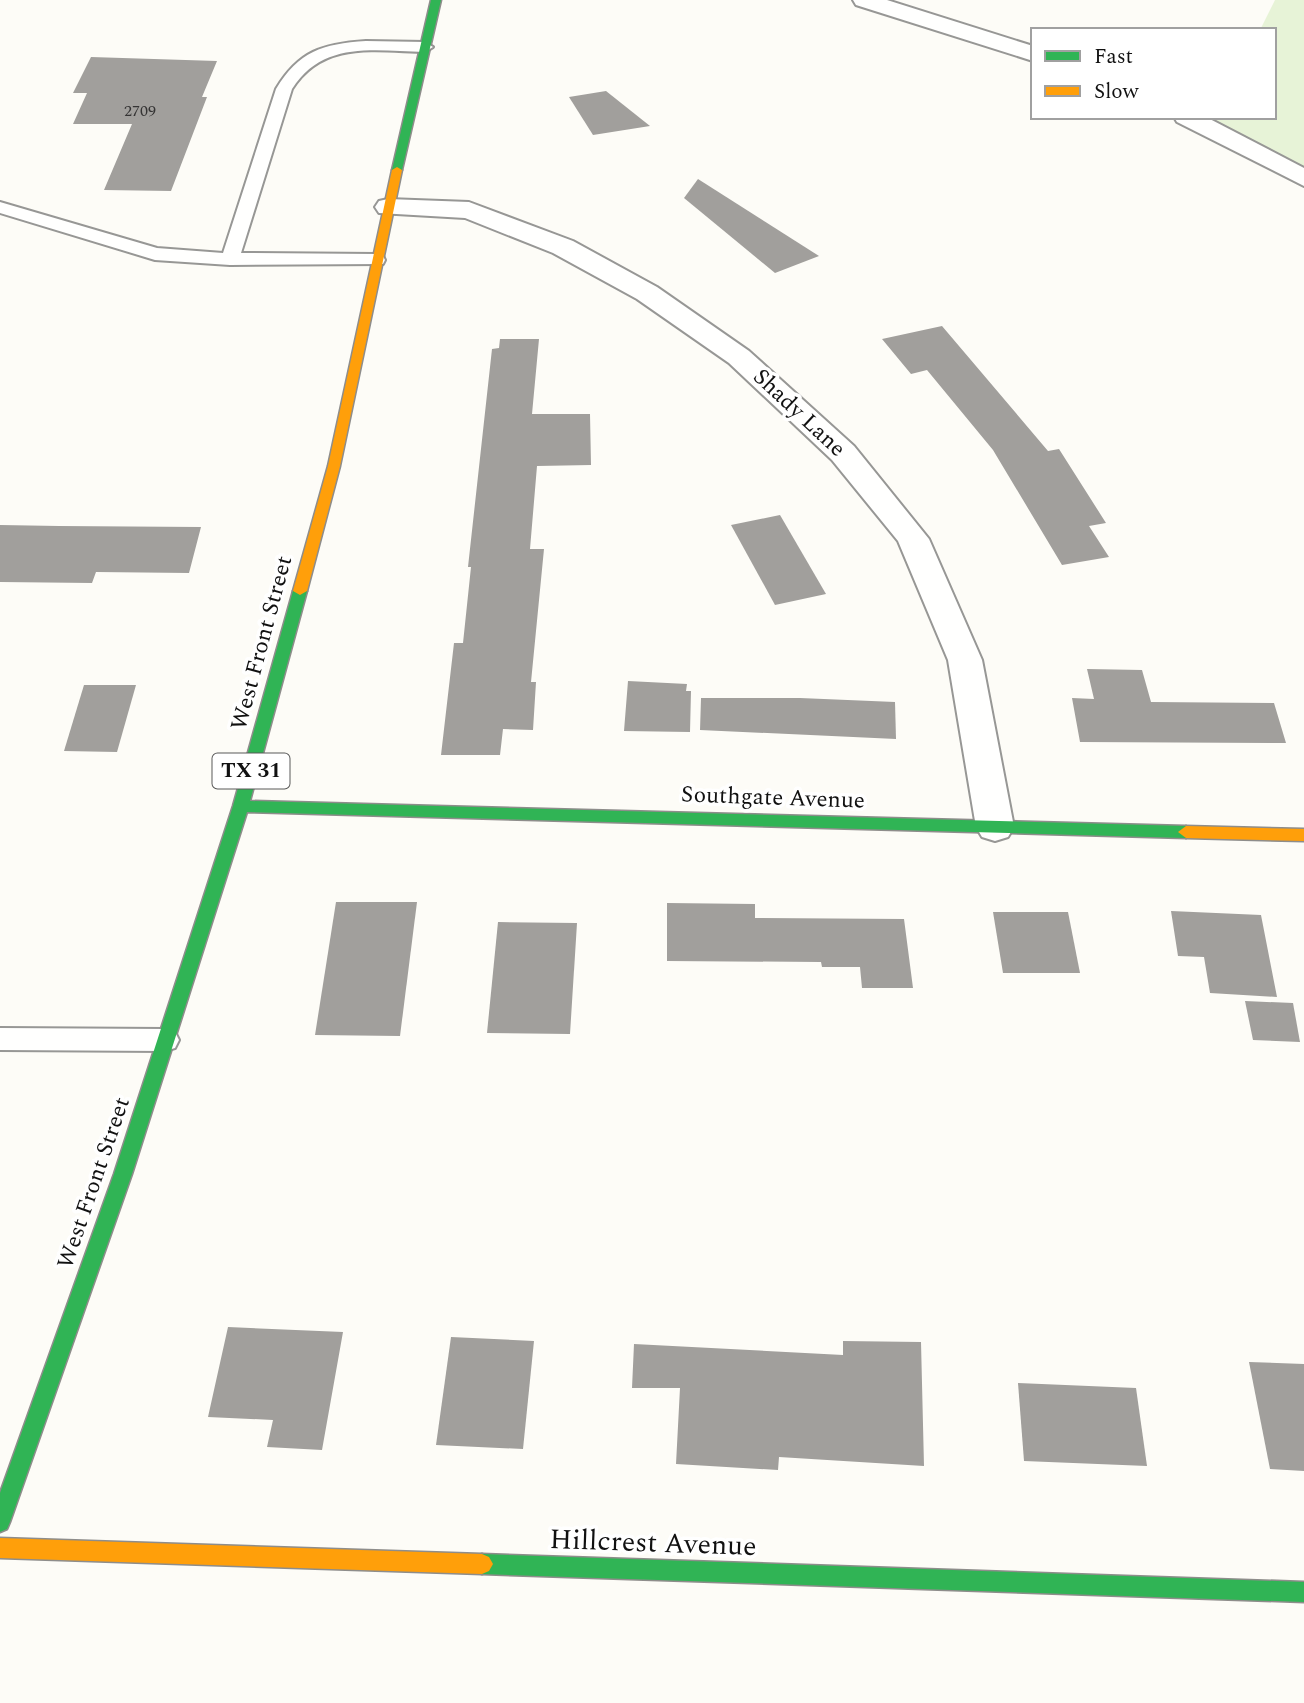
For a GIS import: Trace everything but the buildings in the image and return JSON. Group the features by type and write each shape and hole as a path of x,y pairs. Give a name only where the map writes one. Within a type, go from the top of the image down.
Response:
{"main road":[{"name":"West Front Street","path":"0,1522 123,1174 241,806 334,466 376,260 436,0"},
{"name":"Southgate Avenue","path":"241,806 1304,835"},
{"name":"Hillcrest Avenue","path":"0,1548 1304,1592"}],"street":[{"path":"864,0 1031,53"},
{"path":"1190,119 1304,178"},
{"name":"Shady Lane","path":"388,207 469,210 504,222 575,254 647,293 739,357 843,453 913,539 965,660 995,827"}],"lane":[{"path":"230,259 284,89 298,68 314,56 335,48 425,47"},
{"path":"0,207 155,254 230,259 376,260"},
{"path":"0,1039 165,1040"}],"green space":[{"path":"1275,0 1304,0 1304,167 1212,121 1276,119 1276,28 1261,28"}],"traffic: fast":[{"path":"397,170 436,0"},
{"path":"0,1522 123,1174 241,806 300,591"},
{"path":"241,806 1186,832"},
{"path":"482,1564 1304,1592"}],"traffic: slow":[{"path":"300,591 334,466 397,170"},
{"path":"1186,832 1304,835"},
{"path":"0,1548 482,1564"}]}
